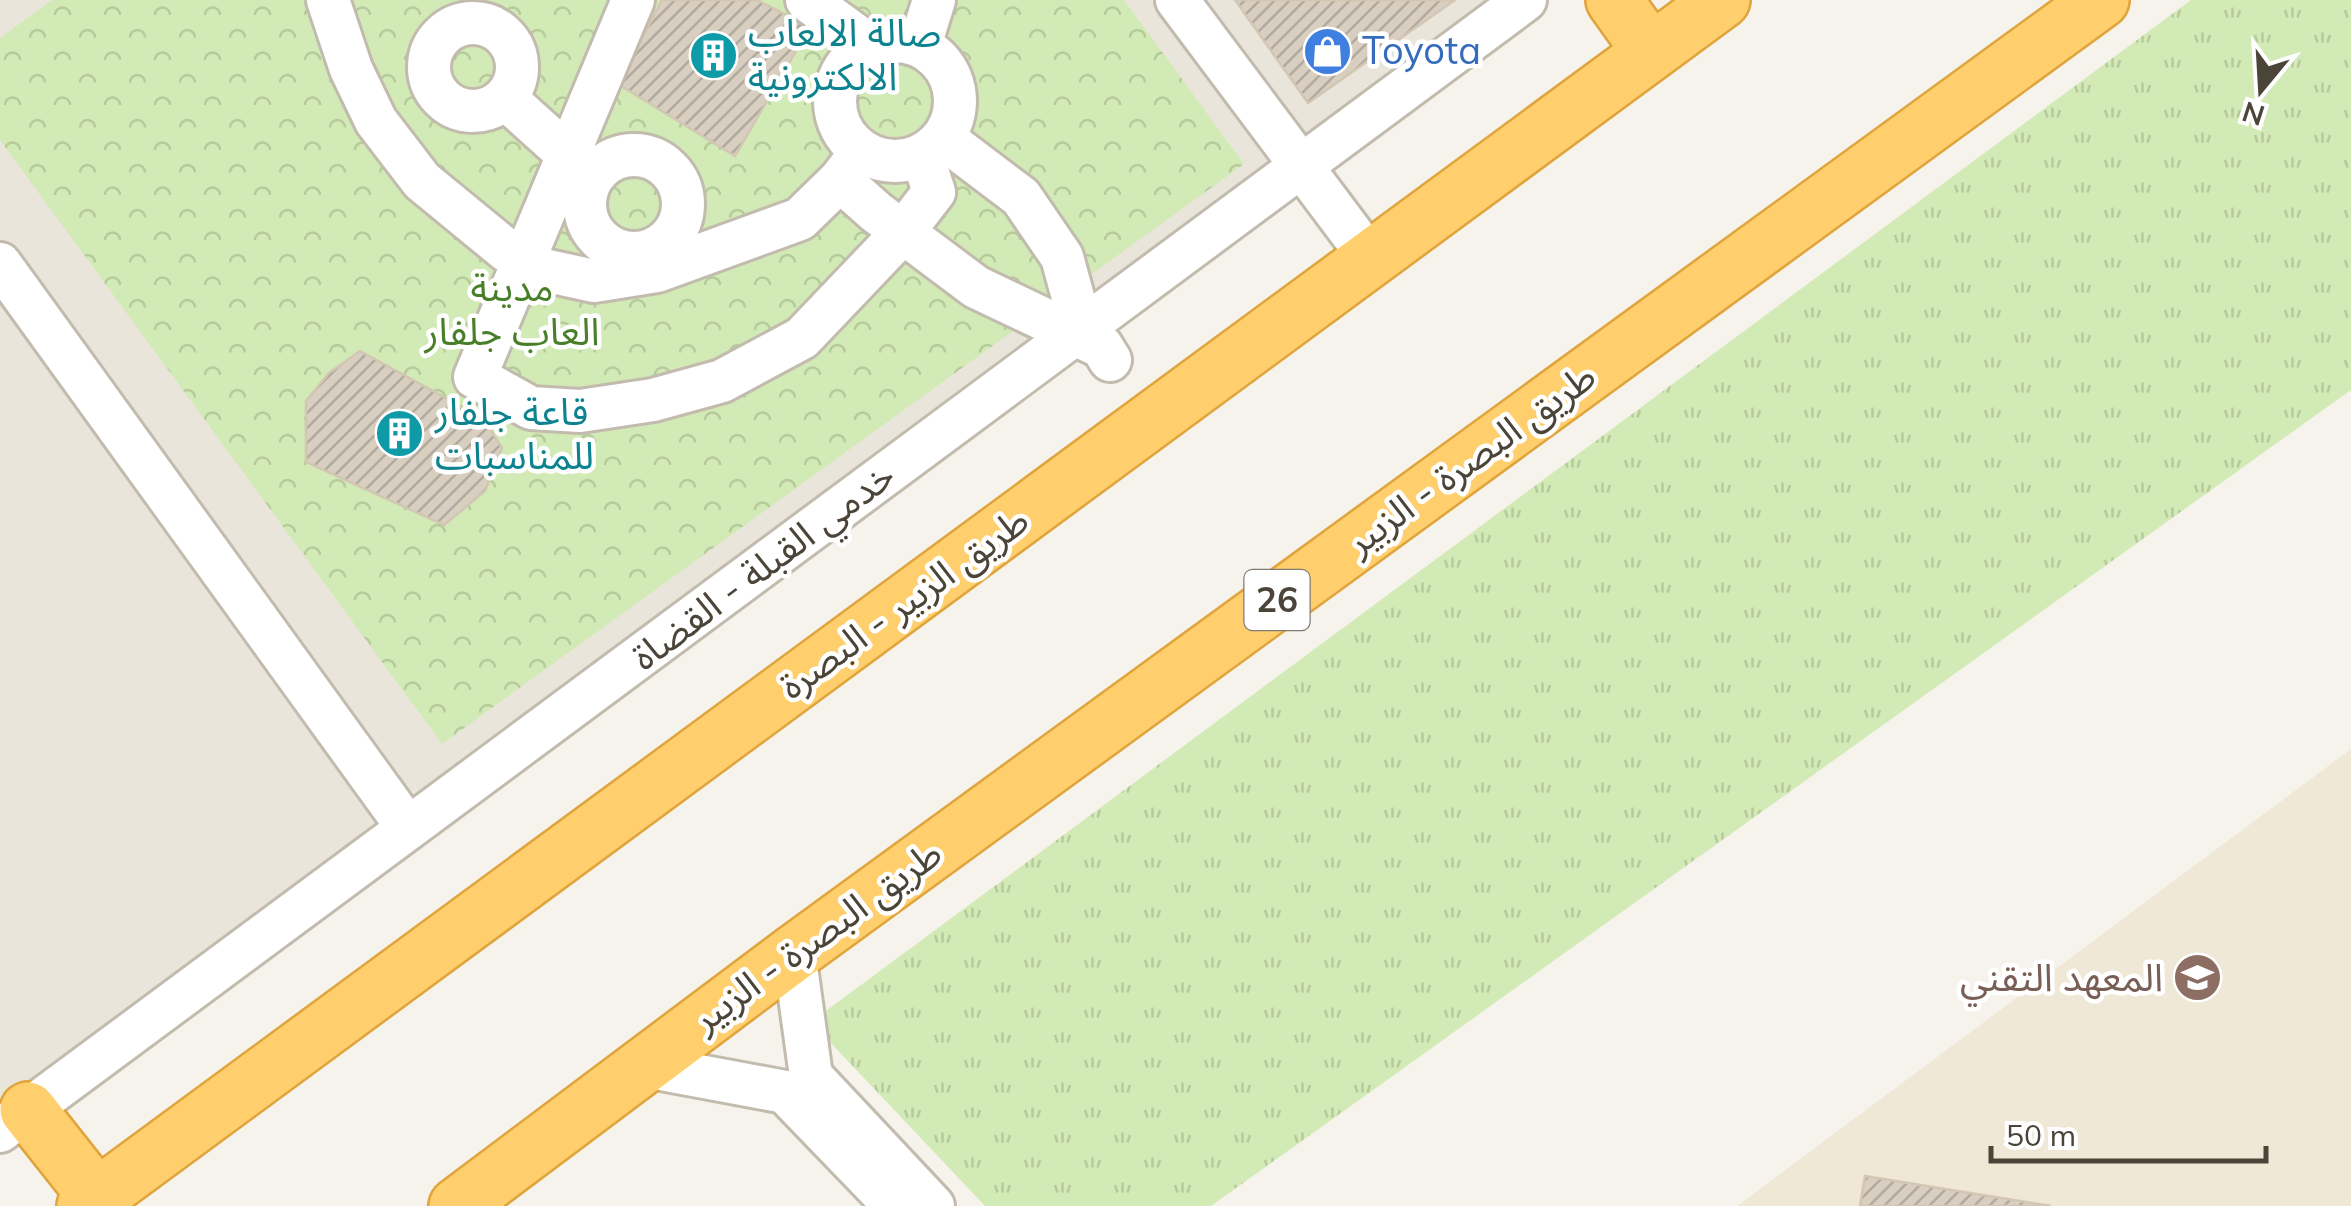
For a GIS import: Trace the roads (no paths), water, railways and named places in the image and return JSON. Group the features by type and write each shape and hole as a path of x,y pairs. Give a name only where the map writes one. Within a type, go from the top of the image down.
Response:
{"highway":[{"path":"1614,0 1651,52"},
{"name":"طريق الزبير - البصرة","path":"91,1202 1722,0"},
{"name":"طريق البصرة - الزبير","path":"457,1206 794,952 2101,0"},
{"path":"9,1117 91,1202"}],"street":[{"path":"328,0 350,68 376,121 422,181 506,250 539,269 594,281 657,271 800,218 851,166 881,160 902,161 933,146 954,118 956,97 951,76 938,58 920,45 903,40 869,46 852,58 840,76 834,96 836,118 846,137 851,166 904,231 976,286 1102,347 1110,360"},
{"path":"633,0 580,166 524,260 475,377 531,408 580,411 653,400 722,381 802,338 904,231 934,192 933,146"},
{"path":"807,0 869,46"},
{"path":"920,45 934,0"},
{"path":"1177,0 1372,259"},
{"name":"خدمي القبلة - القضاة","path":"9,1117 408,828 1525,0"},
{"path":"443,15 490,25 508,38 517,58 516,79 506,98 487,109 461,110 440,97 429,74 443,15"},
{"path":"506,98 580,166"},
{"path":"933,146 1021,197 1062,257 1074,300 1074,334"},
{"path":"0,264 408,828"},
{"path":"794,952 811,1076 934,1206"},
{"path":"640,1065 785,1092 895,1206"}],"place":[{"name":"Toyota","path":"1327,51"},
{"name":"صالة الالعاب الالكترونية","path":"713,55"},
{"name":"قاعة جلفار للمناسبات","path":"400,434"},
{"name":"المعهد التقني","path":"2198,978"}],"park label":[{"name":"مدينة العاب جلفار","path":"512,310"}]}
